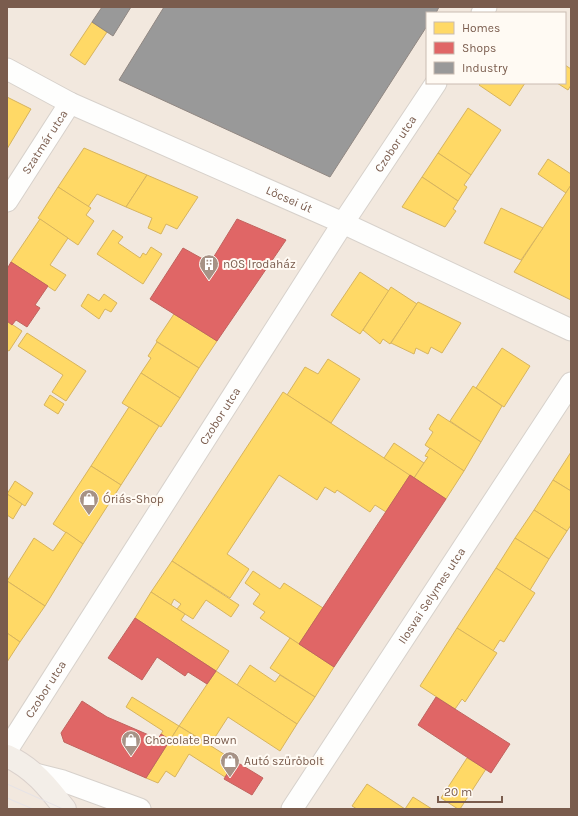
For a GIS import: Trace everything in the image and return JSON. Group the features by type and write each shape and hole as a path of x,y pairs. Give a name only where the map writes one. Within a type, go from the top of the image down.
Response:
{"main road":[{"path":"7,756 35,774 48,787 65,809"}],"street":[{"name":"Lőcsei út","path":"7,69 70,103 344,223 571,330"},
{"name":"Czobor utca","path":"7,750 344,223 435,84"},
{"name":"Szatmár utca","path":"7,201 70,103"},
{"name":"Ilosvai Selymes utca","path":"292,809 571,383"},
{"path":"35,774 63,781 140,809"}],"shaded area":[{"path":"7,7 571,7 571,809 7,809"}],"building: Homes":[{"path":"92,22 107,32 85,65 70,55"},
{"path":"566,66 571,69 571,85 568,90 559,84 566,84"},
{"path":"480,84 524,84 510,106 479,85"},
{"path":"7,97 31,109 7,149"},
{"path":"468,108 501,130 471,175 438,153"},
{"path":"84,148 147,175 126,207 97,194 88,207 58,187"},
{"path":"438,153 471,175 464,185 467,187 458,201 422,177"},
{"path":"548,159 571,174 571,185 566,193 538,174"},
{"path":"147,175 198,197 177,229 166,224 161,234 148,228 152,218 126,207"},
{"path":"422,177 458,201 453,209 456,211 445,227 402,207"},
{"path":"571,185 571,300 514,272"},
{"path":"58,187 91,208 86,215 94,221 78,245 38,218"},
{"path":"501,208 543,228 521,260 484,243"},
{"path":"40,219 68,238 50,265 66,275 55,291 11,262"},
{"path":"113,230 123,237 118,243 140,258 143,253 146,255 151,247 162,254 143,284 97,254"},
{"path":"360,272 389,291 360,334 331,315"},
{"path":"391,287 417,304 390,344 383,339 380,344 363,330"},
{"path":"88,294 99,301 104,294 117,303 111,312 105,309 99,319 81,306"},
{"path":"418,302 461,323 442,353 431,347 428,354 416,348 414,354 391,343"},
{"path":"174,314 217,341 199,368 156,341"},
{"path":"7,321 22,331 9,351 7,350"},
{"path":"27,333 86,371 66,401 52,392 63,375 18,346"},
{"path":"157,342 199,368 180,398 141,373 151,358 148,356"},
{"path":"502,348 530,366 504,407 476,388"},
{"path":"328,359 360,379 331,423 287,395 305,367 318,374"},
{"path":"141,373 180,398 161,427 122,403"},
{"path":"473,386 502,406 481,442 450,421"},
{"path":"283,392 410,475 386,512 375,505 370,512 337,490 335,493 325,487 317,500 279,475 227,554 249,569 230,598 172,561"},
{"path":"50,395 64,404 58,414 44,405"},
{"path":"129,407 159,426 121,485 91,466"},
{"path":"438,414 481,442 464,471 425,445 433,432 429,429"},
{"path":"394,443 424,463 414,478 384,458"},
{"path":"430,448 464,471 446,499 414,478 428,457 425,456"},
{"path":"571,452 571,491 553,480"},
{"path":"91,466 121,485 83,544 53,524"},
{"path":"553,480 571,491 571,525 567,531 534,510"},
{"path":"15,481 33,493 25,506 7,494"},
{"path":"7,494 22,504 13,519 7,515"},
{"path":"534,510 567,531 549,559 515,538"},
{"path":"66,532 83,544 45,606 7,581 34,538 53,551"},
{"path":"515,538 549,559 530,590 496,568"},
{"path":"172,561 239,605 231,617 206,600 193,619 177,609 181,604 174,599 171,605 151,592"},
{"path":"496,568 535,593 504,642 500,640 493,651 457,628"},
{"path":"253,571 280,589 284,583 323,608 299,644 260,618 265,612 253,604 260,594 245,583"},
{"path":"7,581 45,606 20,642 7,633"},
{"path":"151,592 185,614 181,620 229,651 216,671 135,618"},
{"path":"457,628 497,653 465,702 462,699 455,709 420,686"},
{"path":"7,633 20,642 7,662"},
{"path":"290,638 334,667 315,697 270,668"},
{"path":"250,665 275,682 280,675 315,697 297,724 237,685"},
{"path":"216,671 297,724 280,751 228,717 210,745 179,726"},
{"path":"132,697 179,726 170,740 161,734 163,731 126,707"},
{"path":"179,726 235,761 225,777 189,754 175,777 166,771 158,783 146,778"},
{"path":"467,758 486,769 460,809 458,809 441,798"},
{"path":"367,784 405,809 357,809 352,806"},
{"path":"413,797 432,809 405,809"}],"building: Shops":[{"name":"nOS Irodaház","path":"237,219 286,240 217,341 150,299 183,248 210,263"},
{"path":"11,262 48,286 35,305 40,308 27,327 16,320 12,325 7,321 7,269"},
{"path":"410,475 446,499 334,667 299,644"},
{"path":"135,618 216,671 207,684 188,672 185,676 157,657 142,680 108,658"},
{"path":"436,697 510,744 491,773 418,725"},
{"path":"82,701 107,717 158,739 161,734 170,740 146,778 64,742 61,733"},
{"path":"235,761 263,778 252,795 224,779"}],"building: Industry":[{"path":"102,7 131,7 113,36 92,22"},
{"path":"164,7 439,7 436,12 426,12 426,28 330,177 119,80"}],"tram line":[{"path":"7,784 63,809"},
{"path":"7,798 33,809"}],"place":[{"name":"nOS Irodaház","path":"209,281"},
{"name":"Óriás-Shop","path":"89,516"},
{"name":"Chocolate Brown","path":"131,757"},
{"name":"Autó szűrőbolt","path":"230,778"}]}
